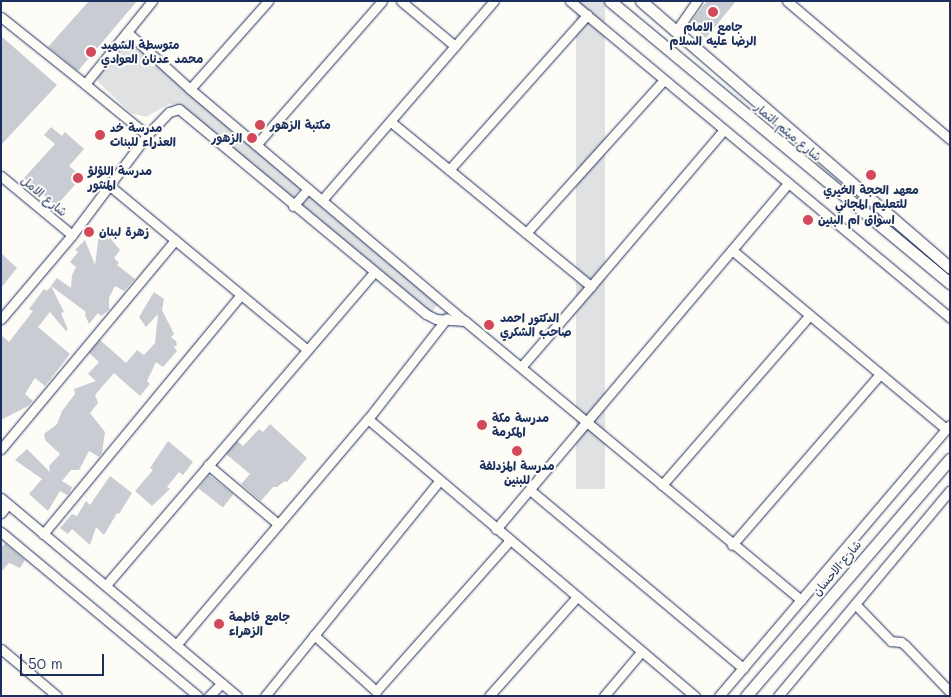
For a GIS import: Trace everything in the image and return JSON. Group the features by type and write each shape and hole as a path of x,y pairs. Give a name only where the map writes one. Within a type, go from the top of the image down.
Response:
{"street":[{"path":"84,84 152,1"},
{"path":"190,89 268,1"},
{"path":"256,145 382,1"},
{"path":"401,1 455,46"},
{"path":"322,200 494,1"},
{"path":"570,1 950,318"},
{"name":"شارع ميثم التمار","path":"610,1 950,283"},
{"name":"شارع ميثم التمار","path":"641,1 950,268"},
{"path":"676,31 697,1"},
{"path":"787,1 950,138"},
{"path":"449,170 587,15"},
{"path":"1,17 147,135"},
{"path":"127,32 190,89 308,189 732,545 801,600"},
{"path":"526,233 664,80"},
{"path":"1,319 72,235 147,135 168,112 179,109 293,206 426,314 445,321 465,321"},
{"path":"391,122 592,286"},
{"path":"521,367 724,130"},
{"name":"شارع الامل","path":"1,176 72,235"},
{"path":"496,529 585,421 788,184"},
{"path":"110,186 306,349"},
{"path":"293,206 308,189"},
{"path":"1,449 175,240"},
{"path":"719,696 948,427 880,374 732,250"},
{"path":"106,585 306,349 374,272"},
{"path":"43,534 241,295"},
{"path":"176,645 368,419 453,311"},
{"path":"662,485 810,315"},
{"path":"732,545 880,374"},
{"path":"368,419 695,696"},
{"name":"شارع الاحسان","path":"746,696 950,459"},
{"path":"208,465 278,524"},
{"path":"264,696 440,481"},
{"path":"530,490 743,668"},
{"path":"778,696 950,490"},
{"path":"1,513 4,501 237,696"},
{"path":"1,532 198,696"},
{"path":"314,635 379,693 510,540"},
{"path":"489,696 577,597"},
{"path":"855,604 891,641 902,642 949,694"},
{"path":"1,649 58,696"},
{"path":"604,696 641,652"},
{"path":"209,696 222,683"}],"shaded area":[{"path":"576,1 605,1 605,489 576,489"},
{"path":"126,43 132,43 302,188 291,199 179,105 169,104 146,117 131,113 99,83 97,78 98,72"},
{"path":"309,195 438,304 429,314 300,206"}],"building":[{"path":"89,1 137,1 78,71 48,47"},
{"name":"جامع الامام الرضا عليه السلام","path":"707,1 736,1 706,38 690,23"},
{"path":"1,36 57,85 1,145"},
{"path":"51,127 62,136 65,132 84,149 69,166 82,177 56,206 24,178 55,144 44,135"},
{"path":"105,230 112,235 111,239 120,250 114,258 119,263 117,265 135,279 124,291 115,286 109,298 109,310 101,316 98,313 89,324 85,315 86,312 51,286 57,278 71,288 72,275 76,267 70,262 78,252 75,250 85,240 95,265 99,234"},
{"path":"1,253 17,268 1,288"},
{"path":"51,286 64,312 61,313 68,330 66,331 50,312 38,327 70,354 45,386 35,378 25,394 33,401 28,406 1,420 1,335 9,342 33,311 29,309 44,289 47,291"},
{"path":"154,292 164,299 162,310 174,334 171,337 176,341 177,345 174,347 177,351 163,367 156,362 147,381 150,384 140,396 114,373 95,395 98,403 90,413 105,432 102,453 99,457 89,451 79,470 71,470 62,481 72,487 70,492 67,495 60,491 48,511 29,494 42,479 15,460 27,449 50,472 49,466 60,454 45,440 44,434 57,424 62,411 75,394 74,389 96,381 88,374 99,362 89,353 100,340 126,363 137,350 144,355 155,343 158,314 146,327 139,317"},
{"path":"270,424 307,458 287,482 285,481 277,487 273,487 261,501 241,484 250,474 226,454 237,441 243,446 259,429 263,432"},
{"path":"168,441 193,462 183,475 179,472 167,487 170,489 152,506 135,491 153,470 150,468"},
{"path":"209,475 233,494 223,507 199,488"},
{"path":"110,476 132,493 104,535 96,527 90,545 72,529 68,534 60,528 72,514 77,516 86,501 90,505"},
{"path":"5,543 25,560 20,568 9,563 1,572 1,548"}],"place":[{"name":"جامع الامام الرضا عليه السلام","path":"713,12"},
{"name":"متوسطة الشهيد محمد عدنان العوادي","path":"91,52"},
{"name":"مكتبة الزهور","path":"260,125"},
{"name":"مدرسة خد العذراء للبنات","path":"100,135"},
{"name":"الزهور","path":"252,138"},
{"name":"معهد الحجة الخيري للتعليم المجاني","path":"871,175"},
{"name":"مدرسة اللؤلؤ المنثور","path":"78,178"},
{"name":"اسواق ام البنين","path":"808,220"},
{"name":"زهرة لبنان","path":"89,232"},
{"name":"الدكتور احمد صاحب الشكري","path":"489,325"},
{"name":"مدرسة مكة المكرمة","path":"482,425"},
{"name":"مدرسة المزدلفة للبنين","path":"517,451"},
{"name":"جامع فاطمة الزهراء","path":"219,624"}]}
